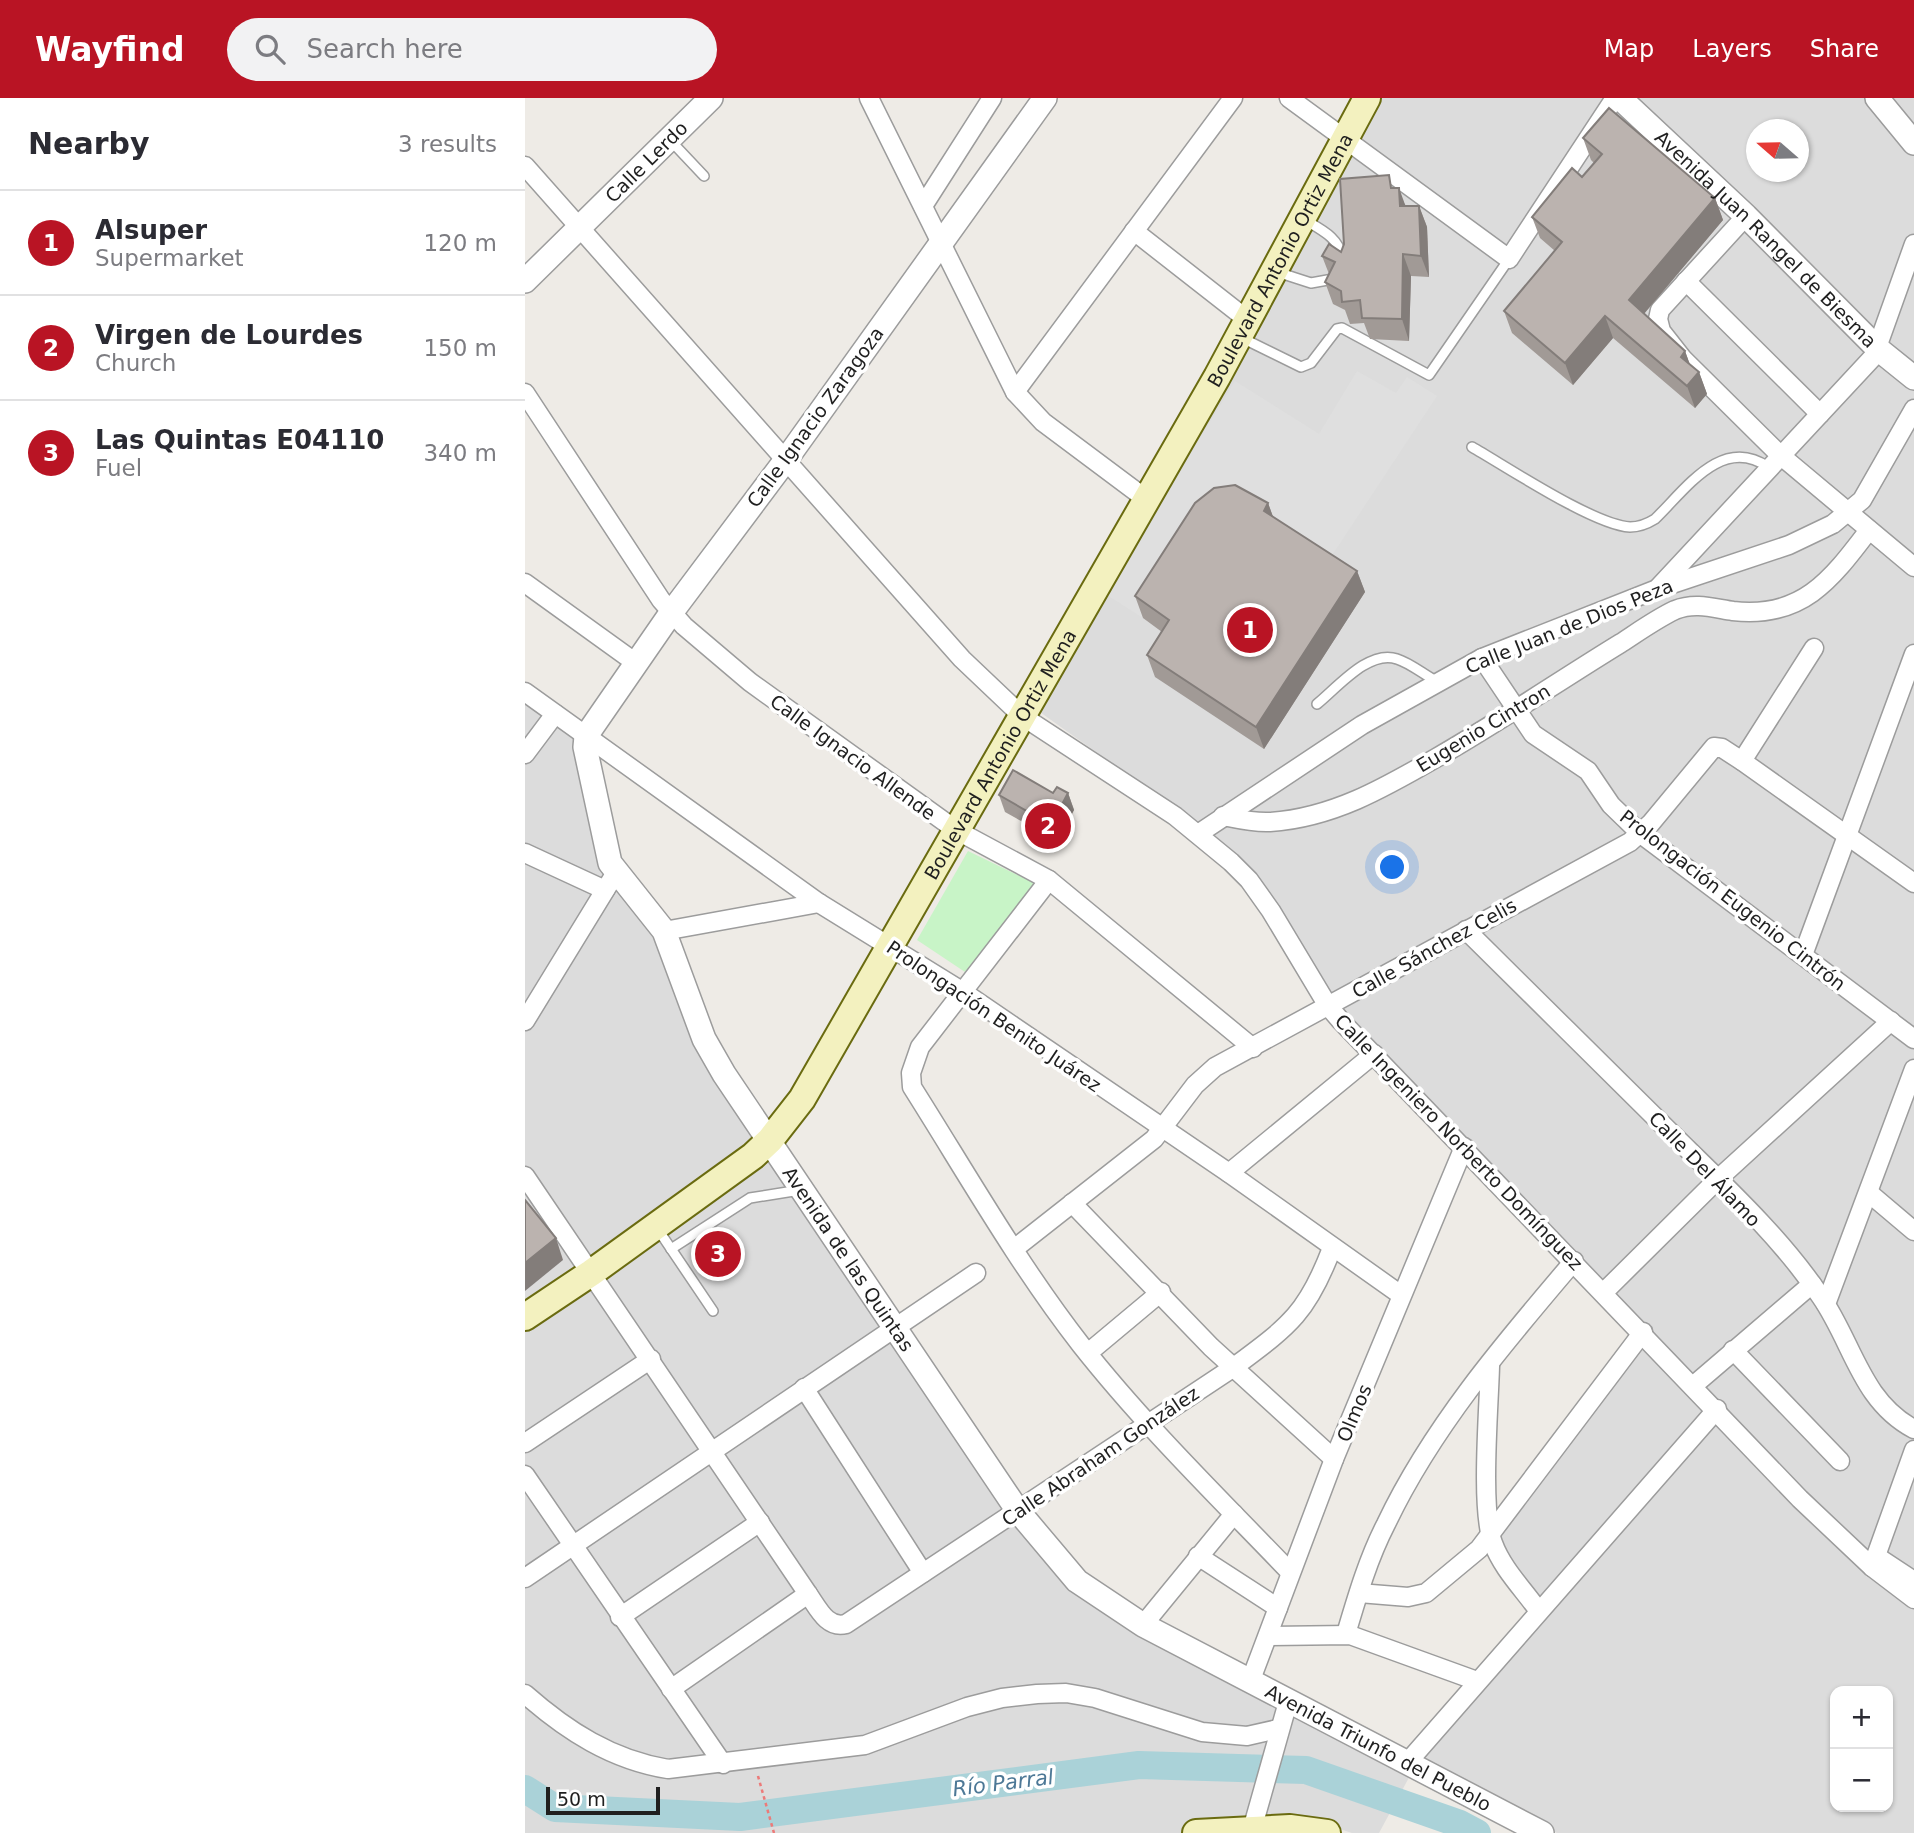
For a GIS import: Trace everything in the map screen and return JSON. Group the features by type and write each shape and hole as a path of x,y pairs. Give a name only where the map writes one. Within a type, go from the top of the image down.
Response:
{"main road":[{"name":"Boulevard Antonio Ortiz Mena","path":"525,1317 591,1273 770,1140 802,1099 1244,329 1367,98"},
{"path":"1196,1833 1252,1826 1327,1833"}],"street":[{"path":"869,98 1016,392 1043,422 1146,499"},
{"path":"923,206 992,98"},
{"name":"Calle Ignacio Zaragoza","path":"586,736 671,613 785,461 1045,98"},
{"path":"1016,392 1233,98"},
{"path":"1289,98 1510,259 1618,98"},
{"name":"Avenida Juan Rangel de Biesma","path":"1618,98 1746,215 1878,349 1914,378"},
{"path":"1877,98 1914,143"},
{"name":"Calle Lerdo","path":"525,281 670,140 706,100"},
{"name":"Calle Ingeniero Norberto Domínguez","path":"525,166 961,659 1022,716 1198,834 1231,862 1259,893 1328,1006 1717,1409 1800,1499 1914,1599"},
{"path":"1746,215 1659,312 1661,331 1682,359 1774,461 1849,514 1914,566"},
{"path":"1134,231 1244,329"},
{"path":"1657,589 1878,349 1914,244"},
{"path":"1686,281 1819,414"},
{"name":"Calle Ignacio Allende","path":"525,393 671,613 750,682 956,831 1049,880 1253,1048"},
{"name":"Calle Juan de Dios Peza","path":"1198,834 1362,725 1436,681 1482,658 1657,589 1799,541 1849,514 1876,478 1914,409"},
{"path":"1692,577 1703,605 1739,611 1770,612 1797,603 1818,591 1839,570 1870,530"},
{"path":"525,583 636,663"},
{"name":"Eugenio Cintron","path":"1223,817 1267,822 1284,821 1355,802 1516,712 1564,678 1675,611 1703,605"},
{"path":"1814,648 1742,761 1849,834 1914,883"},
{"path":"1803,955 1914,654"},
{"name":"Prolongación Eugenio Cintrón","path":"1482,658 1516,712 1540,741 1588,771 1611,805 1640,834 1914,1039"},
{"name":"Prolongación Benito Juárez","path":"525,692 819,903 963,992 1229,1173 1401,1295"},
{"path":"525,754 555,714"},
{"name":"Avenida de las Quintas","path":"586,736 585,747 610,882 664,931 704,1039 724,1074 1019,1511 1077,1581 1143,1625 1250,1682"},
{"name":"Calle Sánchez Celis","path":"1014,1248 1140,1151 1163,1128 1205,1074 1640,834 1710,749 1718,746 1742,761"},
{"path":"525,1021 610,882 526,854"},
{"path":"1049,880 921,1047 913,1062 912,1087 1014,1248 1088,1353 1147,1423 1290,1572"},
{"path":"664,931 819,903"},
{"name":"Calle Del Álamo","path":"1466,930 1718,1179 1812,1284 1826,1304 1876,1399 1896,1419 1914,1429"},
{"path":"1604,1292 1718,1179 1891,1021"},
{"path":"1229,1173 1374,1054"},
{"path":"1826,1304 1870,1193 1914,1069"},
{"name":"Olmos","path":"1250,1682 1334,1459 1464,1147"},
{"path":"525,1176 808,1594 671,1689"},
{"path":"1870,1193 1914,1231"},
{"path":"1072,1203 1234,1367 1334,1459"},
{"name":"Calle Abraham González","path":"808,1594 832,1624 846,1625 1019,1511 1234,1367 1277,1335 1301,1311 1318,1286 1332,1248"},
{"path":"1346,1634 1385,1524 1410,1477 1437,1435 1574,1261"},
{"path":"525,1578 976,1273"},
{"path":"1694,1385 1812,1284"},
{"path":"1088,1353 1161,1292"},
{"path":"1359,1593 1408,1597 1426,1593 1479,1549 1643,1332"},
{"path":"1733,1350 1840,1461"},
{"path":"525,1443 650,1359"},
{"path":"1490,1366 1487,1474 1490,1534 1498,1553 1538,1610"},
{"path":"804,1388 923,1573"},
{"path":"1407,1763 1538,1610 1717,1409"},
{"path":"1914,1450 1874,1562 1914,1581"},
{"path":"525,1475 723,1764"},
{"path":"1143,1625 1234,1514"},
{"path":"620,1617 760,1522"},
{"path":"1198,1556 1278,1608"},
{"path":"1268,1636 1346,1634 1477,1681"},
{"name":"Avenida Triunfo del Pueblo","path":"1250,1682 1542,1833"},
{"path":"525,1694 580,1737 646,1766 668,1769 865,1745 967,1707 1037,1694 1066,1693 1095,1698 1202,1732 1247,1736 1277,1732"},
{"path":"1252,1826 1277,1732 1288,1702"}],"lane":[{"path":"670,140 704,176"},
{"path":"1303,219 1334,239 1342,251 1341,268"},
{"path":"1244,329 1301,367 1311,363 1337,330 1342,328 1429,375 1510,259"},
{"path":"1275,272 1311,283 1333,279"},
{"path":"1472,447 1598,518 1631,527 1643,526 1655,519 1719,459 1739,455 1774,461"},
{"path":"1317,704 1372,660 1385,656 1398,659 1436,681"},
{"path":"671,1249 750,1198 802,1190"},
{"path":"655,1226 713,1311"}],"path":[{"path":"754,1760 774,1833"}],"shaded area":[{"path":"1361,98 1914,98 1914,1833 1557,1833 1419,1759 1538,1608 1487,1534 1648,1327 1328,998 1262,881 1204,829 1030,705"},
{"path":"1357,371 1396,393 1407,377 1437,396 1325,566 1203,525 1143,618 1104,593 1235,381 1319,434"},
{"path":"525,682 584,723 615,862 638,884 713,1051 1078,1581 1419,1759 1379,1833 1352,1833 1325,1824 1233,1833 525,1833"}],"green space":[{"path":"968,851 1036,884 965,972 917,940"}],"building":[{"path":"1609,108 1715,198 1629,300 1685,351 1681,357 1699,372 1687,386 1605,316 1565,363 1504,311 1562,242 1532,217 1572,168 1582,177 1602,154 1583,138"},
{"path":"1389,175 1391,188 1399,188 1400,206 1419,206 1421,256 1403,254 1402,319 1362,318 1360,300 1342,302 1341,291 1325,282 1335,262 1322,256 1329,244 1341,252 1344,244 1340,179"},
{"path":"1235,485 1268,503 1264,511 1357,571 1256,727 1147,655 1169,620 1135,596 1195,503 1214,488"},
{"path":"1013,770 1053,793 1057,787 1068,793 1051,825 999,795"},
{"path":"525,1200 556,1238 525,1263"}],"waterway":[{"name":"Río Parral","path":"525,1789 555,1808 740,1817 1139,1765 1306,1770 1460,1824 1477,1833"}],"place":[{"name":"Alsuper","path":"1250,630"},
{"name":"Virgen de Lourdes","path":"1048,826"},
{"name":"Las Quintas E04110","path":"718,1254"}]}
